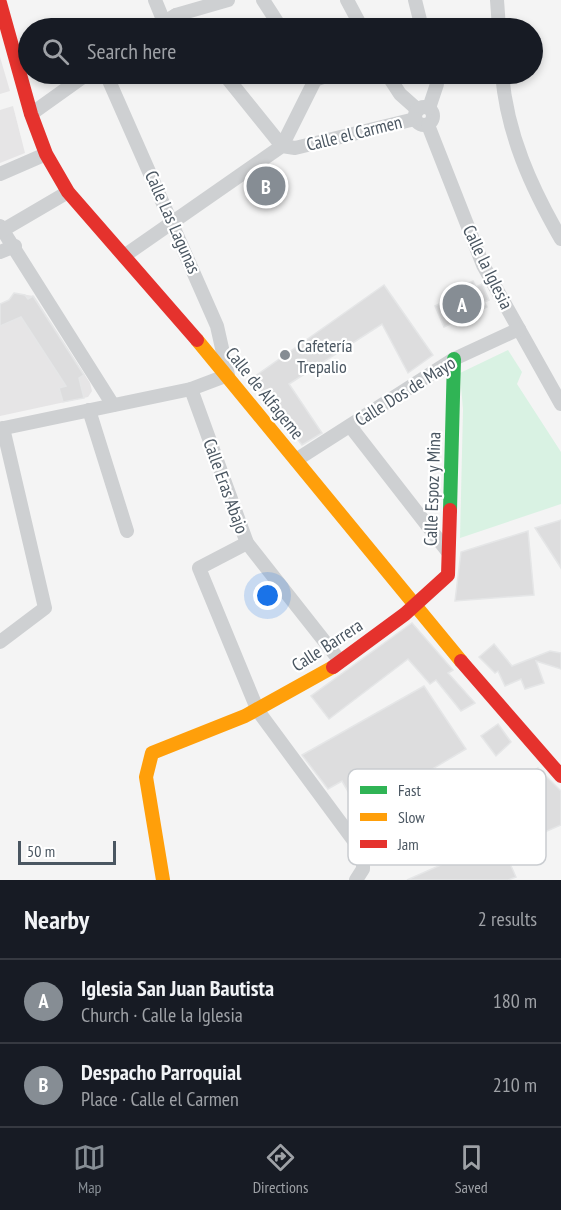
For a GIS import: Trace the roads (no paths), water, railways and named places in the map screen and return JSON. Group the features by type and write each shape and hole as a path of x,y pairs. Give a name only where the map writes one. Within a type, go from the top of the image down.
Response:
{"street":[{"path":"155,0 163,18"},
{"path":"169,18 187,0"},
{"path":"176,18 228,0"},
{"path":"263,0 275,18"},
{"path":"347,0 357,18"},
{"path":"414,0 419,18"},
{"path":"497,0 498,18"},
{"name":"Calle de Alfageme","path":"0,3 18,67"},
{"name":"Calle de Alfageme","path":"23,84 46,154 68,192 228,375 415,608 561,776"},
{"path":"31,114 73,84"},
{"name":"Calle Las Lagunas","path":"111,84 174,223 217,326 228,375"},
{"path":"232,84 282,146 310,84"},
{"name":"Calle la Iglesia","path":"394,84 400,94 422,115 483,265 561,404"},
{"path":"422,115 437,84"},
{"path":"503,84 513,139 537,199 561,239"},
{"name":"Calle el Carmen","path":"124,256 282,146 295,148 422,115"},
{"path":"0,174 46,154"},
{"path":"68,192 2,228 113,405"},
{"path":"0,252 15,246"},
{"name":"Calle Dos de Mayo","path":"296,460 454,359 519,329"},
{"name":"Calle Espoz y Mina","path":"415,608 448,575 454,359"},
{"path":"0,642 45,608 2,428 191,389 228,375"},
{"name":"Calle Eras Abajo","path":"191,389 247,543 339,661"},
{"path":"89,410 127,531"},
{"path":"350,426 448,552"},
{"path":"247,543 200,568 258,711 348,834"},
{"name":"Calle Barrera","path":"163,880 146,777 152,753 258,711 339,661 415,608"},
{"path":"356,880 363,865"}],"place":[{"name":"Despacho Parroquial","path":"266,186"},
{"name":"Iglesia San Juan Bautista","path":"462,304"},
{"name":"Cafetería Trepalio","path":"285,355"}]}
